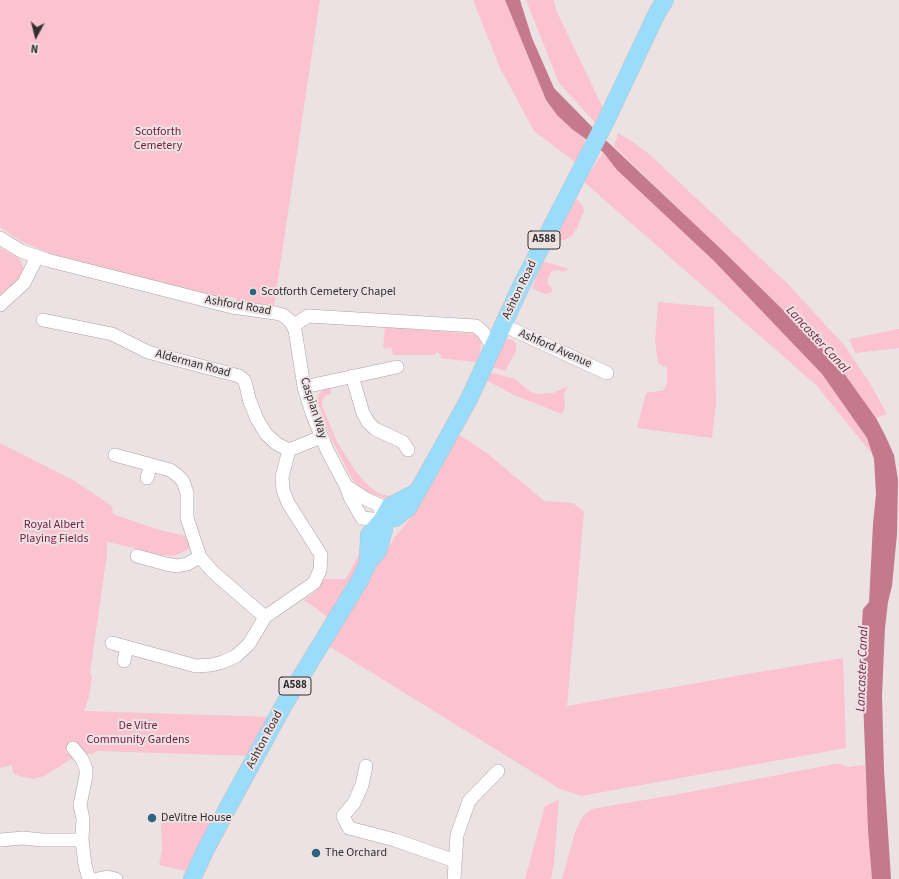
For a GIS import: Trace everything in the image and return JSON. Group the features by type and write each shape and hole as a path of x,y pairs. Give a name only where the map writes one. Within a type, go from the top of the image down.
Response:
{"main road":[{"name":"Ashton Road","path":"192,879 204,851 285,703 360,580 368,563 369,534 382,520 390,506 416,493 428,473 468,398 521,286 588,157 665,0"}],"street":[{"name":"Ashford Road","path":"0,238 14,248 37,257 232,307 280,314 287,318 293,326"},
{"path":"0,305 24,283 37,257"},
{"path":"293,326 308,316 476,326 483,332 492,346"},
{"name":"Alderman Road","path":"43,320 59,318 112,334 148,352 239,376 244,380 249,399 257,419 266,434 277,444 289,450"},
{"name":"Ashford Avenue","path":"503,325 607,373"},
{"name":"Caspian Way","path":"293,326 304,387 321,436 346,486 350,498 362,518 382,520 379,505 366,499 346,486"},
{"path":"304,387 392,365"},
{"path":"352,376 363,413 368,422 375,429 403,442 408,450"},
{"path":"112,643 196,666 211,665 223,662 236,656 250,644 265,617 314,583 320,570 321,555 288,503 283,490 282,477 289,450 321,436"},
{"path":"115,455 170,470 183,481 187,493 187,518 200,557 213,572 265,617"},
{"path":"147,478 151,465"},
{"path":"137,556 177,566 187,564 200,557"},
{"path":"124,661 126,647"},
{"path":"73,748 82,759 86,769 80,805 83,819 82,840 85,865 89,879"},
{"path":"366,766 362,785 354,803 343,816 349,828 395,840 455,861"},
{"path":"454,879 457,835 469,801 498,771"},
{"path":"0,840 23,838 42,840 82,840"},
{"path":"98,879 106,877 116,879"}],"green space":[{"name":"Scotforth Cemetery","path":"0,0 320,0 274,306 238,301 236,298 230,297 228,299 203,295 49,253 20,241 0,227"},
{"path":"473,0 505,0 546,100 557,115 585,140 582,153 575,162 534,131 500,68"},
{"path":"526,0 554,0 556,10 602,106 600,128 559,83"},
{"path":"618,133 649,154 788,284 844,345 868,380 887,414 876,418 836,362 614,146"},
{"path":"603,152 617,170 714,261 822,374 867,438 873,455 816,385 584,182"},
{"path":"576,198 582,205 584,211 577,228 572,236 564,240 558,240 556,235"},
{"path":"0,248 20,259 24,270 21,277 0,295"},
{"path":"542,261 569,269 563,272 558,270 552,271 548,278 548,285 552,288 552,292 548,294 532,288"},
{"path":"658,302 714,307 716,404 712,438 637,428 646,393 664,390 667,383 667,368 658,363 655,341"},
{"path":"385,327 476,334 481,342 480,353 476,362 440,358 442,356 437,352 434,355 393,355 391,347 383,349"},
{"path":"899,329 899,348 855,353 849,339"},
{"path":"508,339 513,340 516,344 516,351 505,371 491,367 504,341"},
{"path":"493,373 515,379 531,392 538,394 553,393 568,386 564,393 565,407 562,414 514,395 486,380 489,374"},
{"path":"330,388 331,394 324,398 322,405 336,440 354,469 363,480 372,489 383,495 391,496 384,498 369,493 358,486 352,479 330,436 317,400 319,394 323,390"},
{"path":"458,434 488,454 544,501 573,503 584,512 567,706 843,658 846,748 581,796 560,789 327,645 395,537 409,520 436,478"},
{"name":"Royal Albert Playing Fields","path":"0,443 75,481 112,506 113,514 156,529 185,536 191,547 173,556 145,553 134,548 107,543 107,554 90,673 92,676 89,697 84,711 271,717 250,756 98,751 92,754 73,753 67,751 65,752 74,757 44,776 33,779 13,773 12,765 0,768"},
{"path":"360,543 365,543 363,558 329,618 304,600 315,592 324,579 346,579 359,554"},
{"path":"841,764 847,767 865,765 872,879 562,879 575,832 582,817 592,809"},
{"path":"559,799 554,864 551,879 525,879 545,806"},
{"path":"165,816 207,816 210,819 209,826 190,872 159,865 162,851 161,818"}],"water":[{"name":"Lancaster Canal","path":"505,0 520,0 532,38 554,88 594,129 723,251 836,362 876,418 894,455 898,480 897,534 892,586 888,602 885,628 882,695 884,770 891,879 872,879 868,830 863,698 864,649 862,641 862,622 863,609 869,602 876,494 874,459 867,438 822,374 714,261 617,170 603,152 572,129 557,115 546,100"}],"place":[{"name":"Scotforth Cemetery Chapel","path":"253,292"},
{"name":"DeVitre House","path":"152,818"},
{"name":"The Orchard","path":"316,853"}],"park label":[{"name":"De Vitre Community Gardens","path":"138,733"}]}
